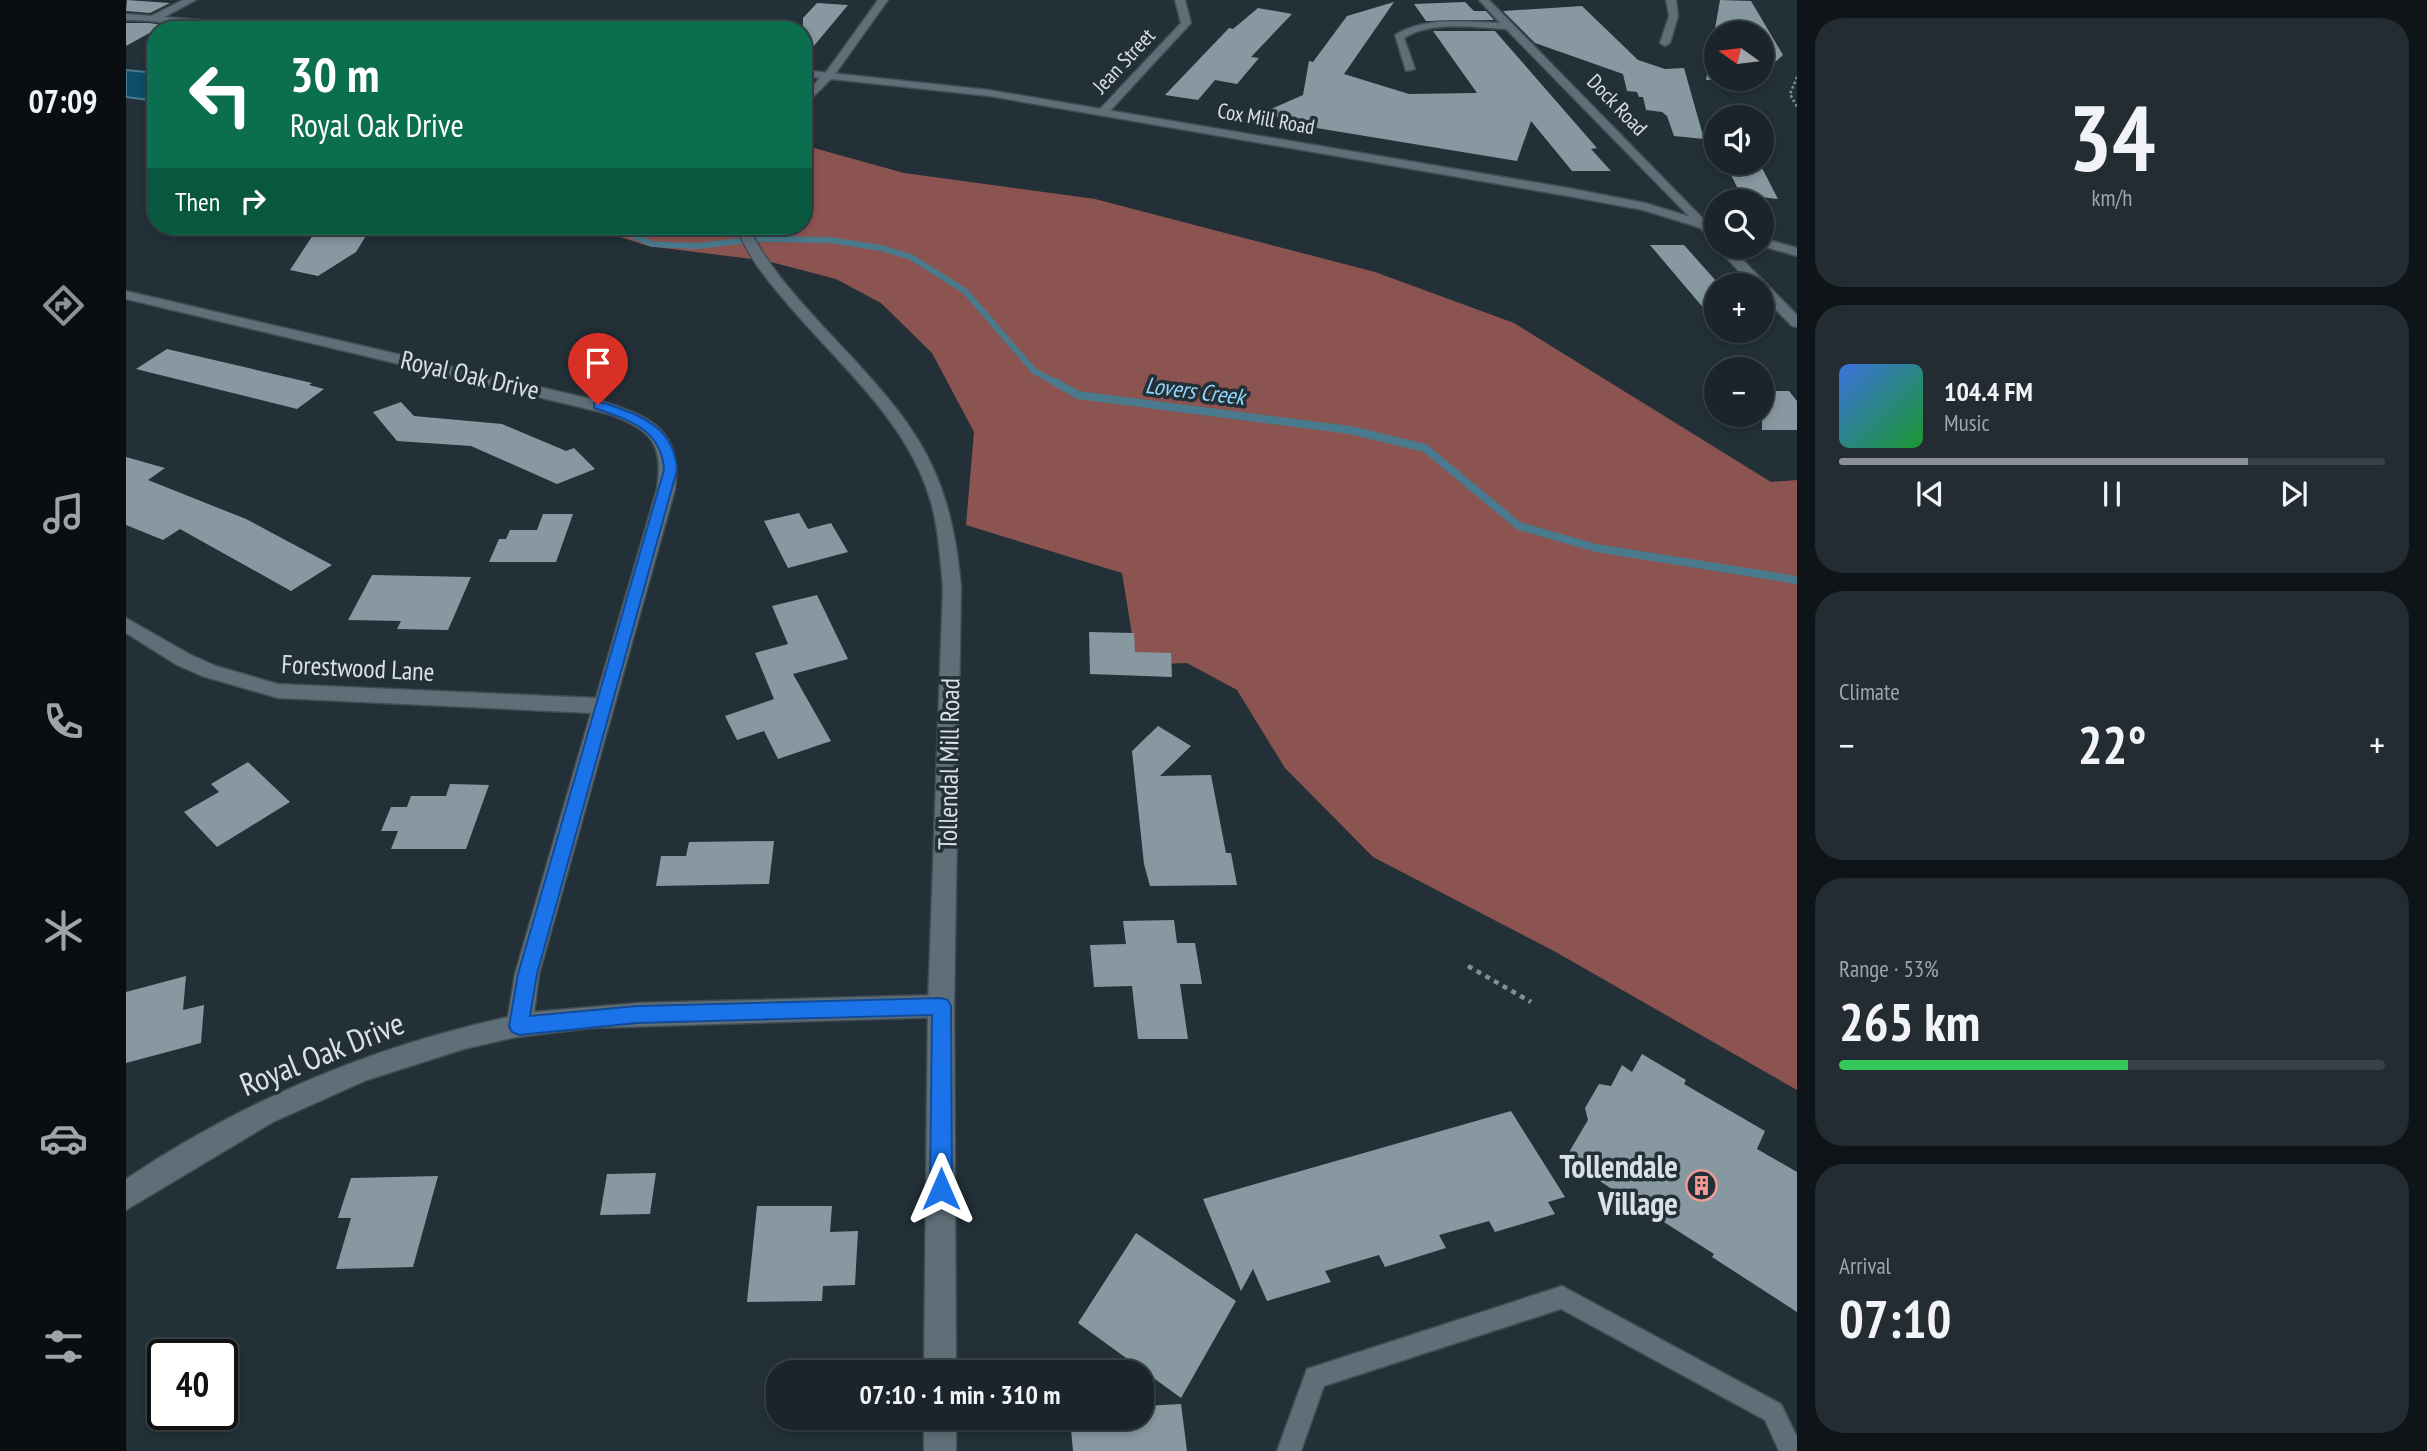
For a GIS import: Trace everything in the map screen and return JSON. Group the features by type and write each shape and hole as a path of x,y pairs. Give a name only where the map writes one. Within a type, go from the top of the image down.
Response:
{"street":[{"path":"153,19 191,0"},
{"path":"812,94 883,0"},
{"name":"Jean Street","path":"1102,112 1186,23 1180,0"},
{"name":"Dock Road","path":"1484,0 1704,228"},
{"path":"1665,43 1673,22 1671,0"},
{"path":"126,17 176,21"},
{"path":"1410,68 1399,37 1407,31 1425,28 1510,26"},
{"name":"Cox Mill Road","path":"812,74 947,87 1102,112 1568,192 1645,207 1704,226"},
{"name":"Tollendal Mill Road","path":"746,235 755,257 901,421 932,478 944,515 952,587 941,1006 940,1360"},
{"path":"1774,245 1797,251"},
{"path":"1735,259 1748,273"},
{"name":"Royal Oak Drive","path":"126,295 598,405 637,418 656,432 670,455 670,470 527,974 519,1026"},
{"path":"1774,299 1797,323"},
{"name":"Forestwood Lane","path":"126,624 197,666 245,684 278,691 603,706"},
{"name":"Royal Oak Drive","path":"126,1196 201,1147 312,1088 417,1053 519,1026 637,1015 941,1006"},
{"path":"940,1430 940,1451"}],"lane":[{"path":"1289,1451 1315,1377 1562,1297 1773,1412 1791,1451"}],"path":[{"path":"1797,77 1790,94 1797,107"},
{"path":"1468,965 1531,1002"}],"shaded area":[{"path":"812,147 904,173 1095,199 1375,272 1514,323 1771,482 1797,480 1797,1090 1554,951 1373,857 1285,768 1237,690 1187,663 1137,665 1122,573 966,525 974,432 932,353 881,303 836,279 767,261 648,246 614,235 812,235"}],"water":[{"path":"126,70 147,72 147,100 126,97"}],"building":[{"path":"127,0 170,3 150,13 126,11"},
{"path":"1720,0 1751,1 1763,21 1716,21"},
{"path":"1394,2 1344,74 1409,94 1477,93 1433,31 1495,31 1597,148 1591,149 1611,171 1572,171 1531,121 1517,161 1280,122 1283,118 1260,114 1303,95 1309,61 1313,62 1347,16"},
{"path":"1465,2 1474,11 1486,11 1494,20 1426,21 1414,4"},
{"path":"817,3 848,5 812,48 812,21 803,21"},
{"path":"1582,6 1638,60 1665,69 1684,68 1704,139 1674,136 1667,116 1662,112 1646,110 1643,97 1639,97 1637,92 1627,91 1623,74 1535,43 1503,11"},
{"path":"1258,8 1292,14 1251,57 1259,58 1237,84 1215,80 1198,100 1165,95 1229,28 1233,29"},
{"path":"126,23 147,23 147,34 126,46"},
{"path":"1774,40 1783,55 1774,63"},
{"path":"1731,175 1766,175 1773,189 1738,189"},
{"path":"313,235 366,235 356,252 318,276 290,270"},
{"path":"1650,245 1684,245 1709,273 1704,273 1704,309"},
{"path":"167,349 312,383 309,385 324,389 297,409 136,369"},
{"path":"1774,391 1789,391 1797,401 1797,430 1762,430 1762,427 1774,427"},
{"path":"401,402 414,416 502,424 566,451 574,448 595,469 557,484 471,446 397,441 373,412"},
{"path":"126,457 165,468 148,480 246,519 332,565 291,591 180,529 163,540 126,525"},
{"path":"799,513 808,529 831,523 848,552 788,568 764,521"},
{"path":"543,514 573,514 556,562 489,562 499,539 506,539 510,530 537,530"},
{"path":"372,575 471,577 448,630 397,629 401,621 348,620"},
{"path":"817,595 848,659 793,674 831,741 778,759 764,731 737,740 725,716 774,699 755,653 788,644 772,606"},
{"path":"1089,632 1134,633 1135,652 1171,653 1172,677 1090,674"},
{"path":"1158,726 1191,746 1160,776 1211,775 1226,853 1231,853 1237,885 1150,886 1144,864 1132,751"},
{"path":"248,762 290,802 217,847 184,812 219,792 211,784"},
{"path":"450,784 489,785 466,849 391,849 398,831 381,831 391,807 407,807 411,796 446,796"},
{"path":"774,841 769,884 656,886 661,856 686,856 689,842"},
{"path":"1174,920 1177,943 1195,943 1202,984 1180,984 1188,1039 1138,1039 1132,986 1094,987 1090,945 1126,944 1123,921"},
{"path":"186,976 183,1010 204,1005 201,1043 126,1063 126,992"},
{"name":"Tollendale Village","path":"1642,1054 1686,1080 1684,1084 1765,1131 1757,1149 1797,1172 1797,1312 1712,1257 1714,1254 1565,1159 1588,1120 1585,1108 1599,1084 1611,1086 1622,1065 1632,1072"},
{"path":"1511,1111 1565,1197 1548,1202 1555,1214 1495,1232 1489,1221 1439,1235 1446,1248 1385,1267 1379,1255 1325,1271 1331,1282 1267,1301 1253,1269 1241,1291 1203,1199"},
{"path":"656,1173 650,1214 600,1215 607,1174"},
{"path":"438,1176 413,1267 336,1269 351,1218 338,1218 351,1178"},
{"path":"757,1206 832,1206 830,1232 858,1231 855,1285 823,1286 822,1301 747,1302"},
{"path":"1136,1233 1236,1301 1181,1398 1154,1378 1154,1360 1129,1360 1078,1323"},
{"path":"1181,1404 1187,1451 1073,1451 1071,1430 1154,1430 1154,1405"}],"waterway":[{"name":"Lovers Creek","path":"632,235 652,244 696,246 758,239 829,240 881,248 911,257 965,291 1034,371 1058,384"},
{"name":"Lovers Creek","path":"1055,382 1078,395 1350,430 1425,448 1519,526 1596,548 1797,580"}],"place":[{"name":"Tollendale Village","path":"1701,1185"}],"route":[{"path":"598,405 637,418 656,432 670,455 670,470 527,974 519,1026 593,1017 941,1006 941,1189"}]}
